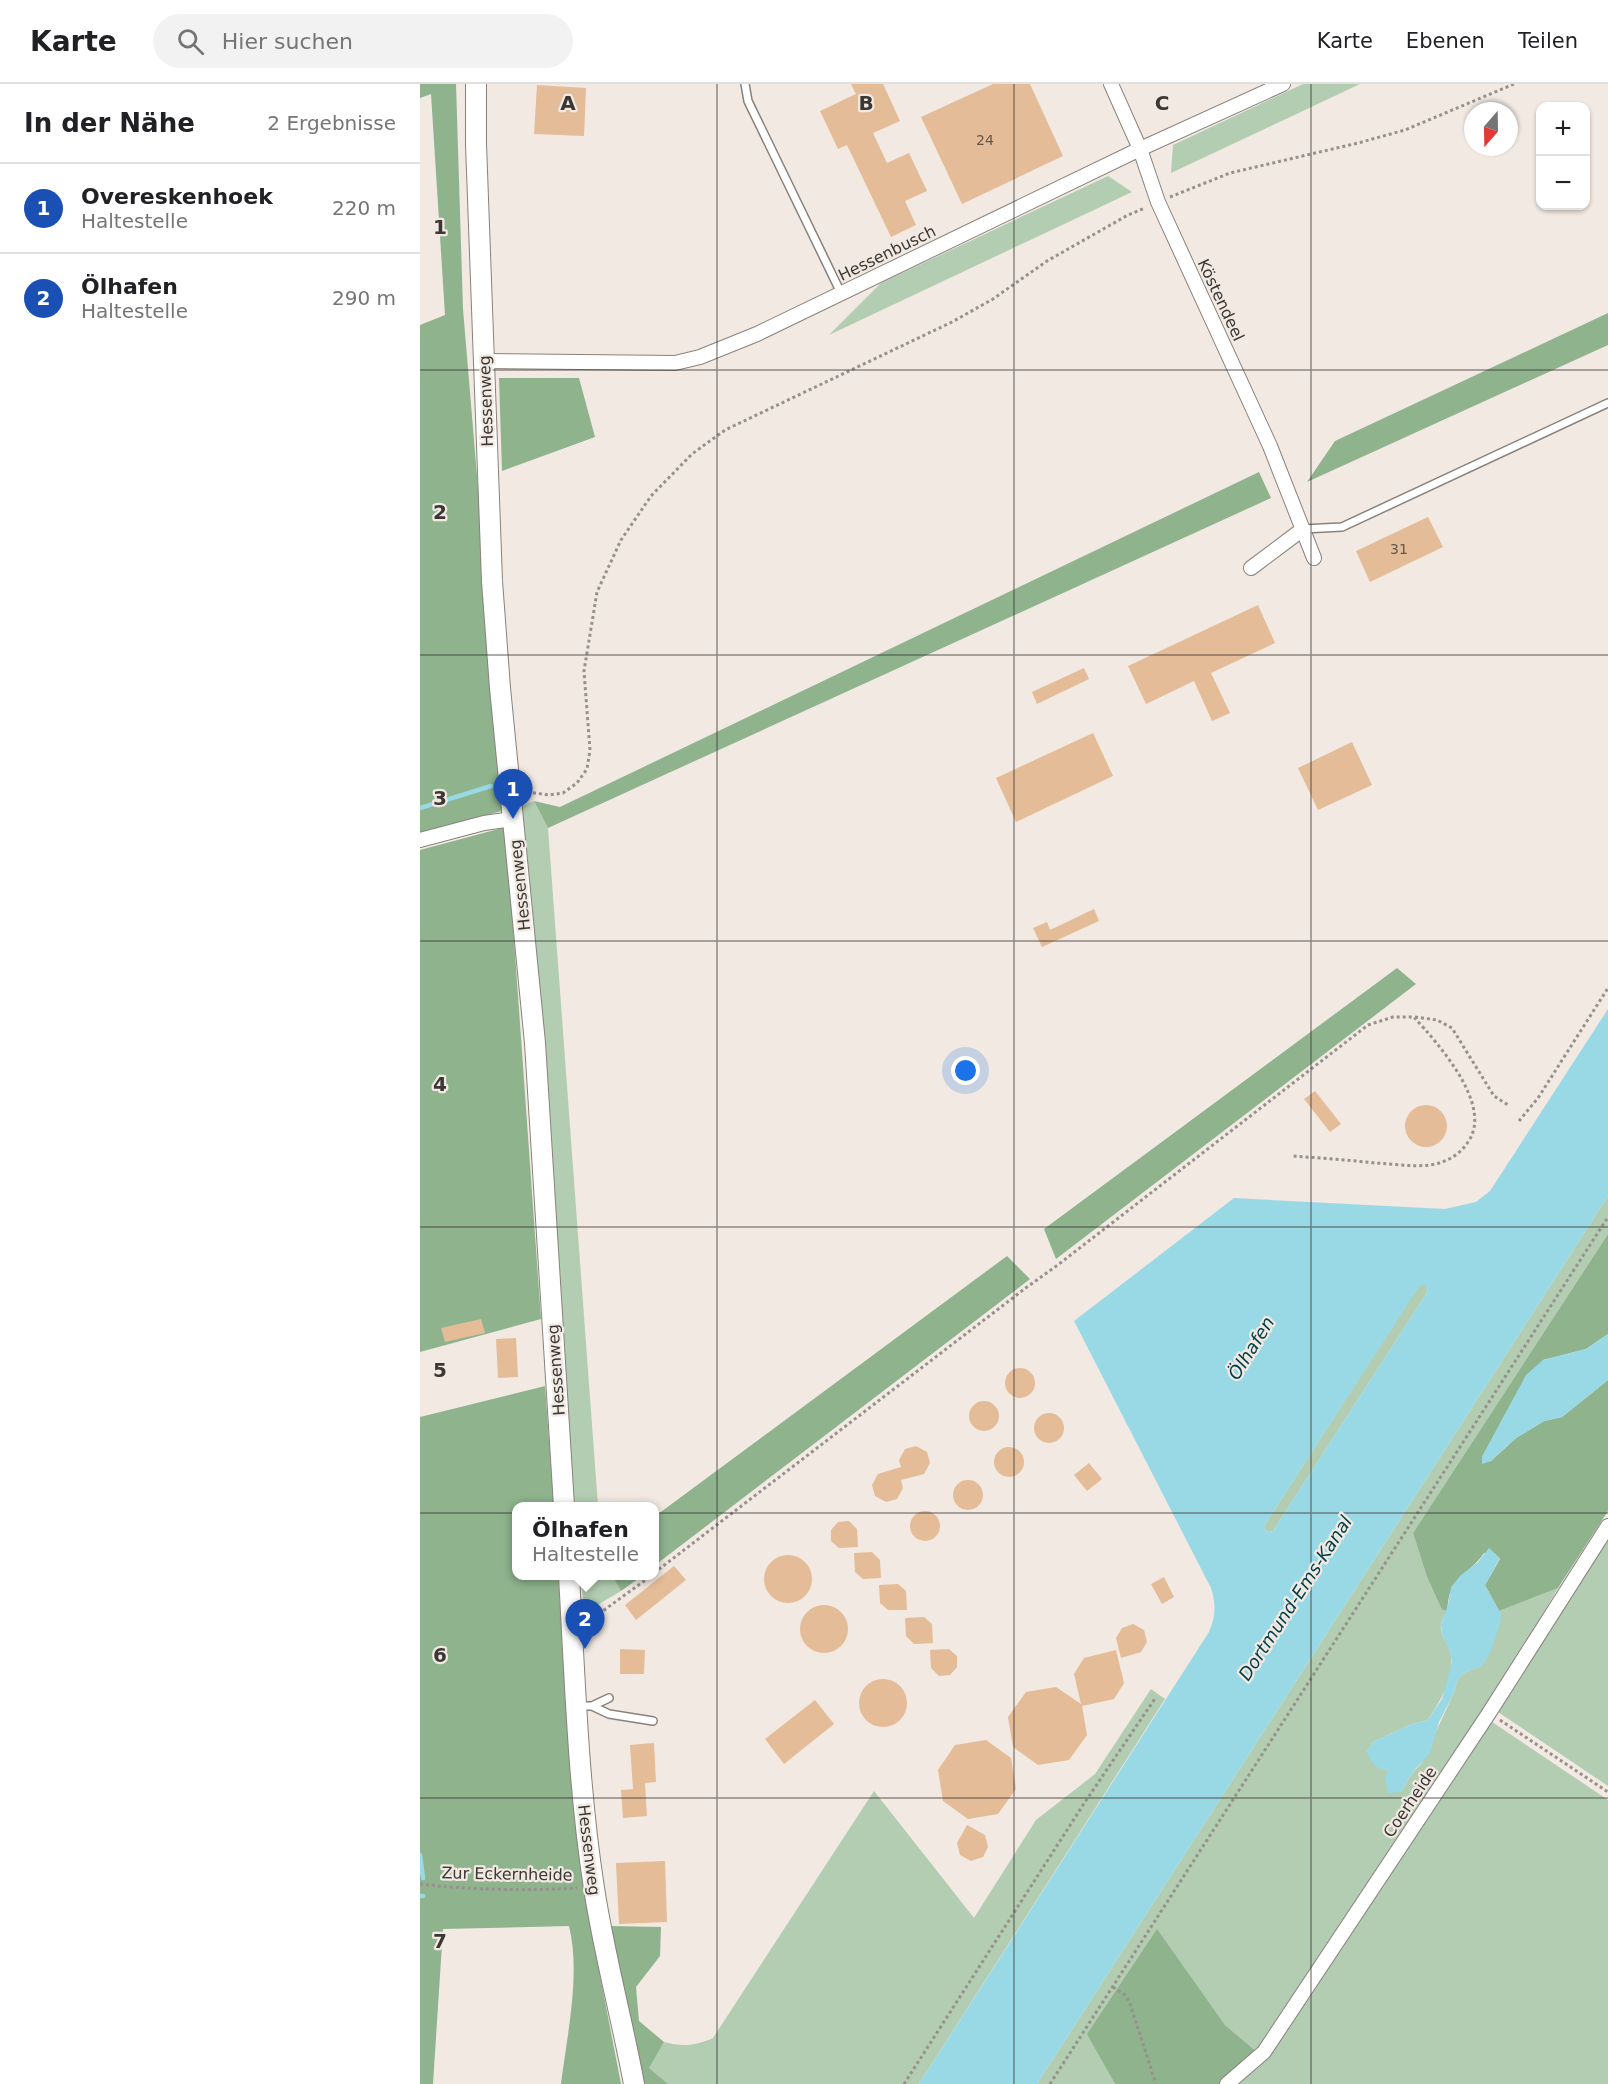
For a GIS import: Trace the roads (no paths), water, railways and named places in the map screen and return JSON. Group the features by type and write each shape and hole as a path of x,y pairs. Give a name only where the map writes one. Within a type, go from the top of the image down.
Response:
{"street":[{"name":"Hessenweg","path":"476,84 476,144 492,581 536,1055 564,1502"},
{"name":"Köstendeel","path":"1111,84 1140,149 1158,202 1270,446 1314,558"},
{"name":"Hessenbusch","path":"484,362 675,363 700,357 757,334 1140,149 1283,84"},
{"path":"1251,568 1303,529"},
{"path":"420,840 484,823 513,819"},
{"name":"Coerheide","path":"1227,2084 1264,2052 1489,1713 1608,1526"},
{"name":"Hessenweg","path":"569,1580 572,1628 584,1706 583,1803 593,1887 634,2084"}],"lane":[{"path":"745,84 748,101 841,293"},
{"path":"1303,529 1342,527 1608,403"},
{"path":"584,1706 609,1698"},
{"path":"584,1706 609,1714 653,1721"}],"water":[{"name":"Dortmund-Ems-Kanal","path":"1608,1009 1608,1196 1037,2084 919,2084 1209,1632 1213,1621 1214,1599 1211,1588 1074,1321 1234,1198 1445,1209 1476,1202 1490,1191","holes":["1420,1285 1425,1285 1428,1291 1273,1531 1265,1530 1264,1526"]},
{"path":"1608,1334 1608,1380 1562,1417 1544,1421 1516,1438 1491,1461 1482,1464 1482,1457 1526,1375 1543,1360 1586,1349"},
{"path":"1489,1548 1500,1558 1485,1585 1501,1614 1490,1653 1482,1666 1459,1677 1453,1695 1439,1722 1430,1753 1412,1773 1401,1792 1388,1793 1385,1779 1388,1771 1374,1765 1367,1752 1373,1742 1412,1724 1428,1720 1442,1699 1452,1662 1450,1651 1442,1634 1441,1624 1448,1605 1451,1587 1461,1575 1478,1562"}],"waterway":[{"path":"420,808 491,786"},
{"path":"420,1855 423,1878"}],"place":[{"name":"Overeskenhoek","path":"513,819"},
{"name":"Ölhafen","path":"585,1649"}]}
